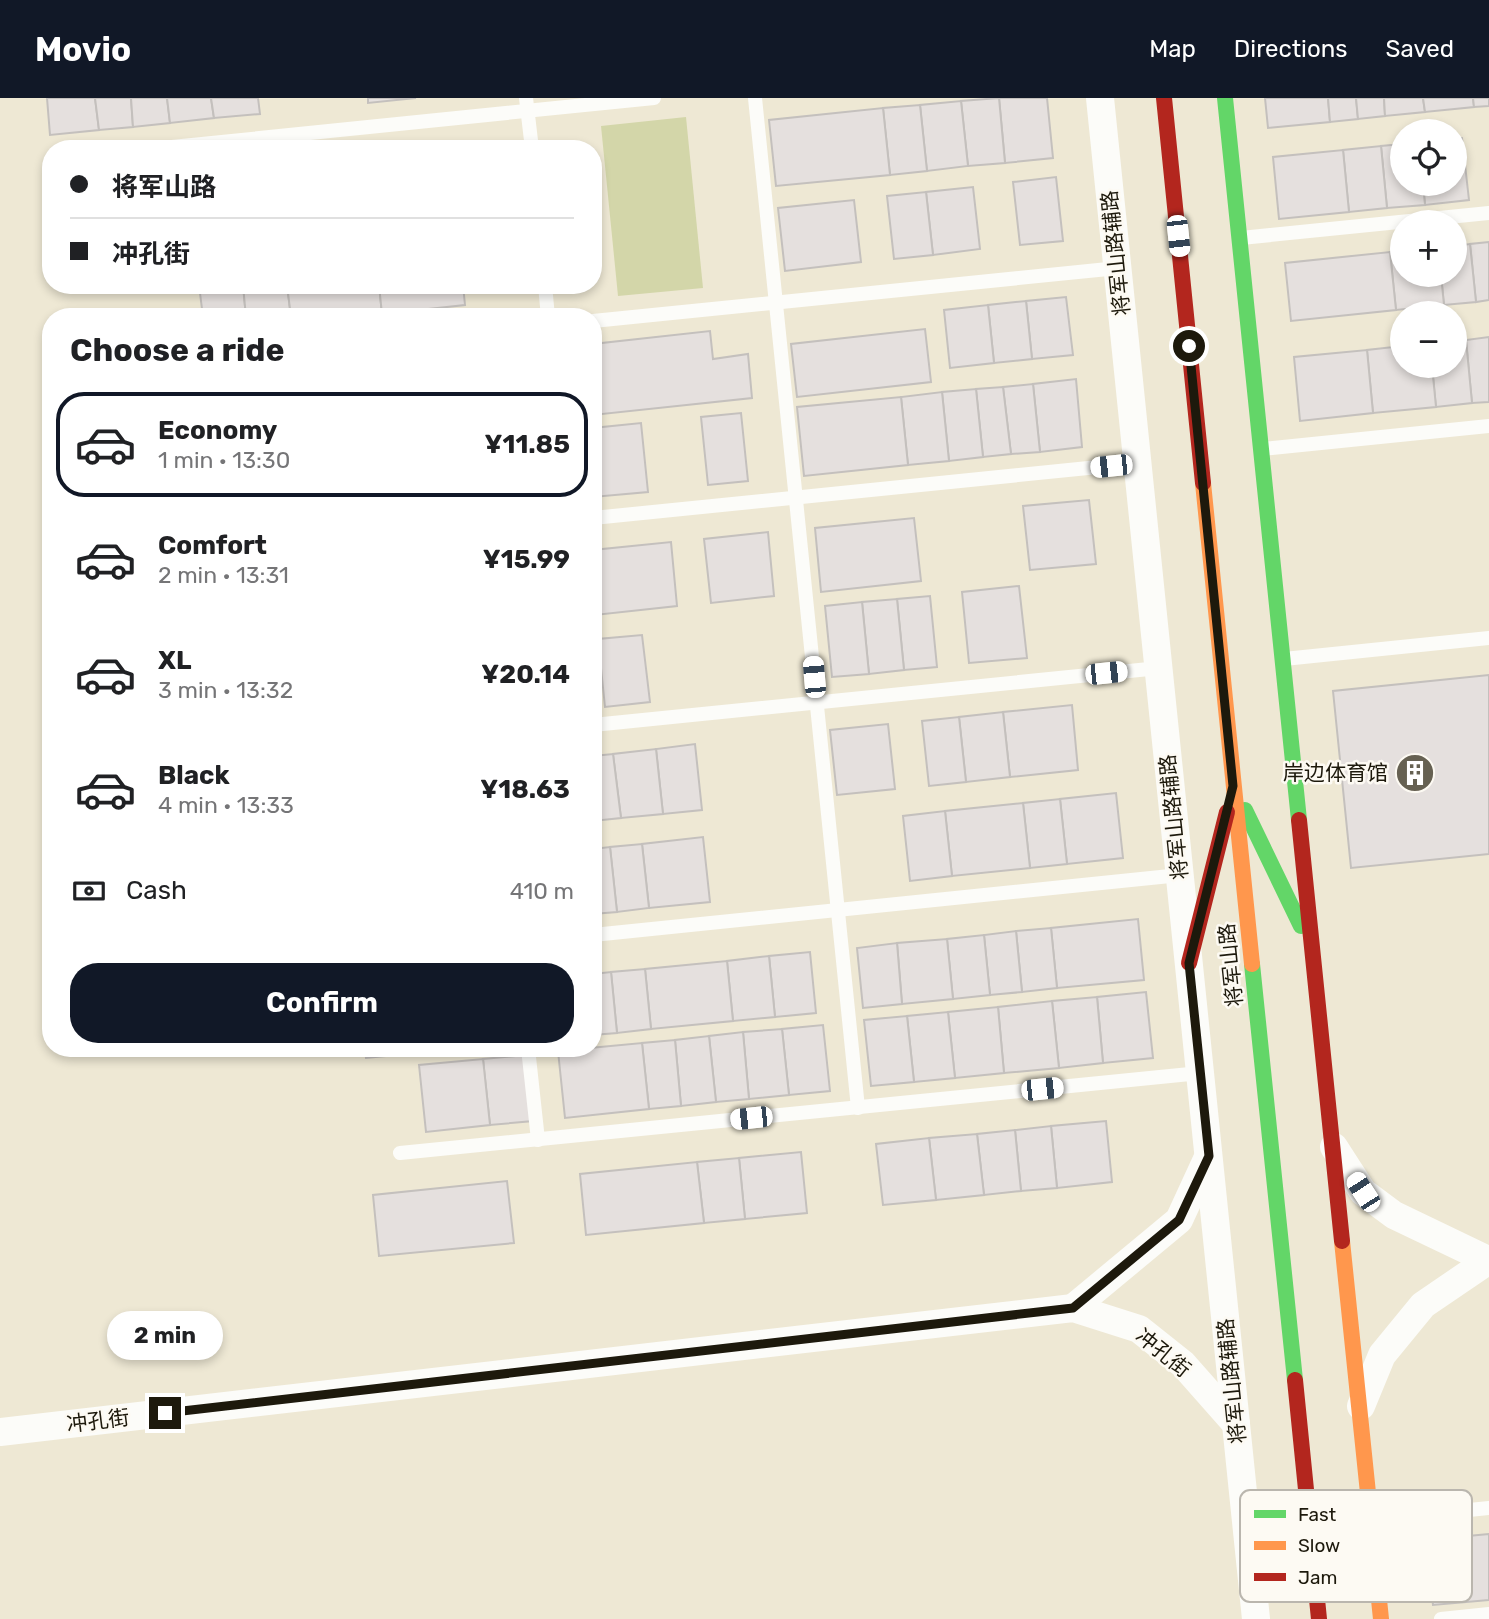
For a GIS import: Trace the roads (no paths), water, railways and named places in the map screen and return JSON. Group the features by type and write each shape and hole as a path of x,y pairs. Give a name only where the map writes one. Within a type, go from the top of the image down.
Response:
{"street":[{"name":"将军山路辅路","path":"1100,98 1243,1490"},
{"name":"将军山路","path":"1164,98 1306,1490"},
{"path":"1225,98 1368,1490"},
{"path":"1233,786 1313,950"},
{"path":"1189,963 1233,786"},
{"path":"1333,1145 1363,1192 1394,1215 1489,1260 1423,1306 1381,1355 1359,1410"},
{"path":"1073,1308 1179,1220 1209,1156"},
{"name":"冲孔街","path":"0,1432 1073,1308 1139,1329 1183,1364 1236,1424"}],"lane":[{"path":"227,140 527,104 654,98"},
{"path":"755,98 858,1108"},
{"path":"527,104 531,140"},
{"path":"1239,238 1489,212"},
{"path":"602,320 1118,268"},
{"path":"1261,449 1489,426"},
{"path":"602,517 1138,463"},
{"path":"1283,659 1489,638"},
{"path":"602,724 1159,668"},
{"path":"602,933 1180,875"},
{"path":"529,1057 538,1140"},
{"path":"400,1153 1200,1073"},
{"path":"1441,1619 1489,1614"}],"place":[{"name":"岸边体育馆","path":"1415,773"}]}
